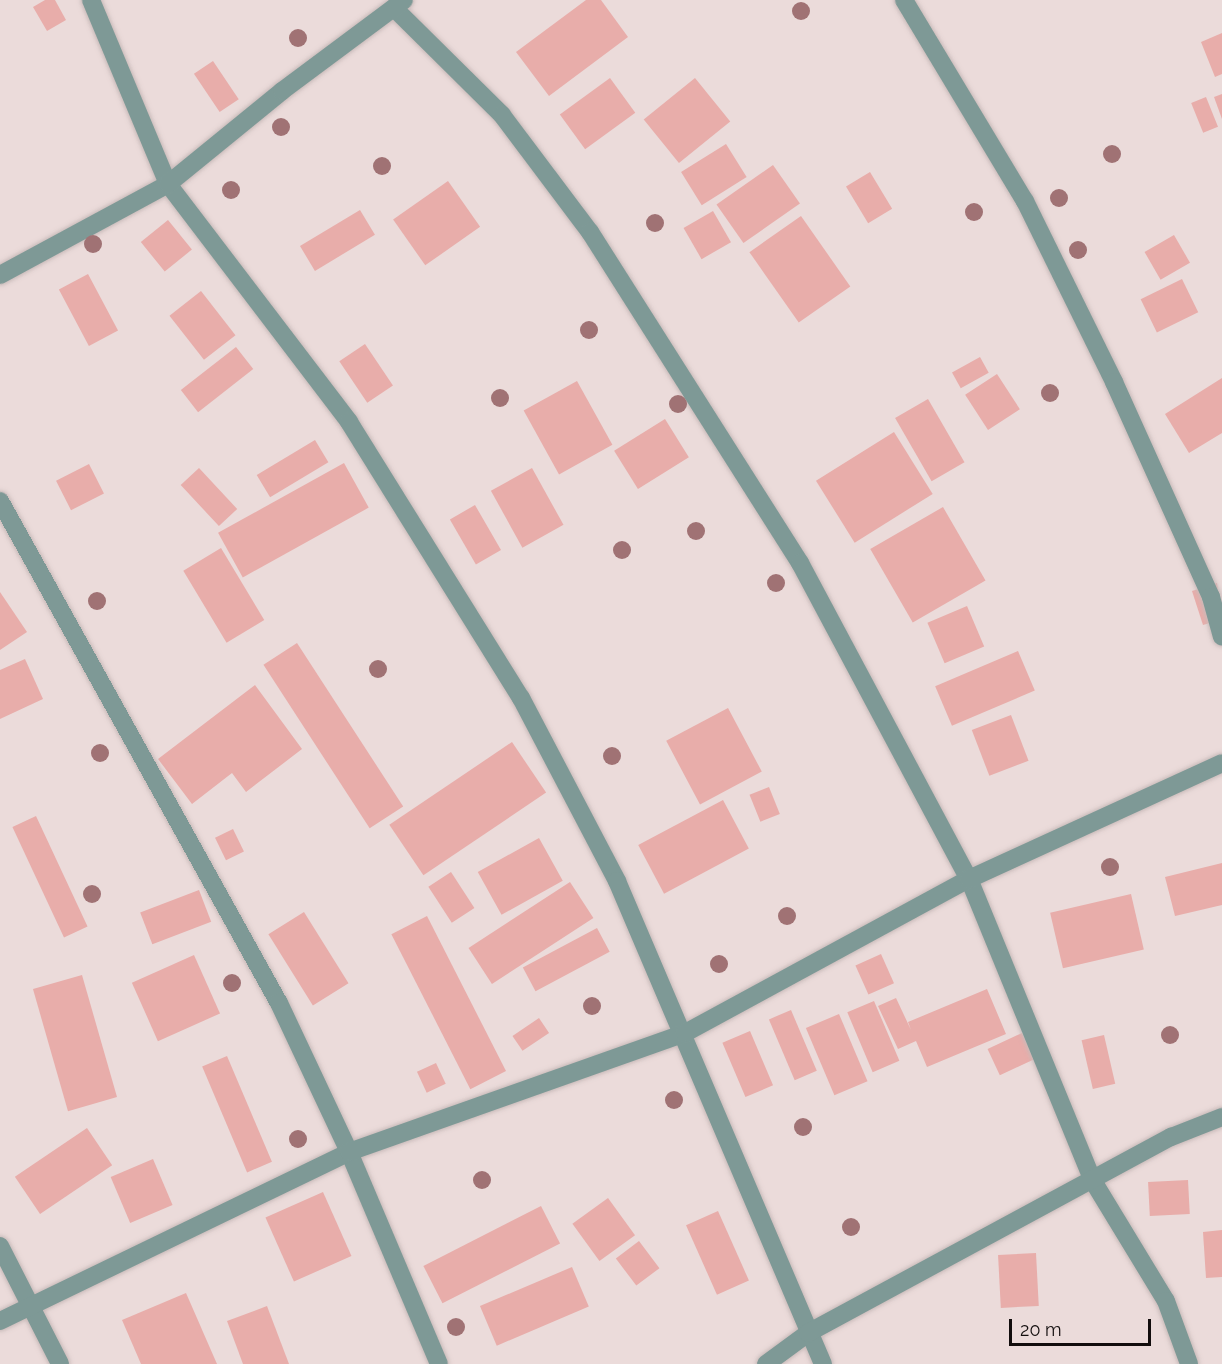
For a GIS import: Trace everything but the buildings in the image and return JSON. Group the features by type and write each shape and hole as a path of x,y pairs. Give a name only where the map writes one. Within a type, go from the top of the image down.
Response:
{"street":[{"path":"91,0 168,184 349,422 521,698 617,881 684,1033 808,1333 823,1364"},
{"path":"904,0 1025,201 1114,382 1211,597 1222,637"},
{"path":"0,275 168,184 282,91 399,4 502,115 590,232 800,563 969,879 1093,1181 1166,1300 1189,1364"},
{"path":"0,501 279,1003 349,1152 439,1364"},
{"path":"0,1321 29,1304 349,1152 684,1033 969,879 1222,763"},
{"path":"766,1364 808,1333 1171,1137 1222,1117"},
{"path":"0,1246 60,1364"}]}
